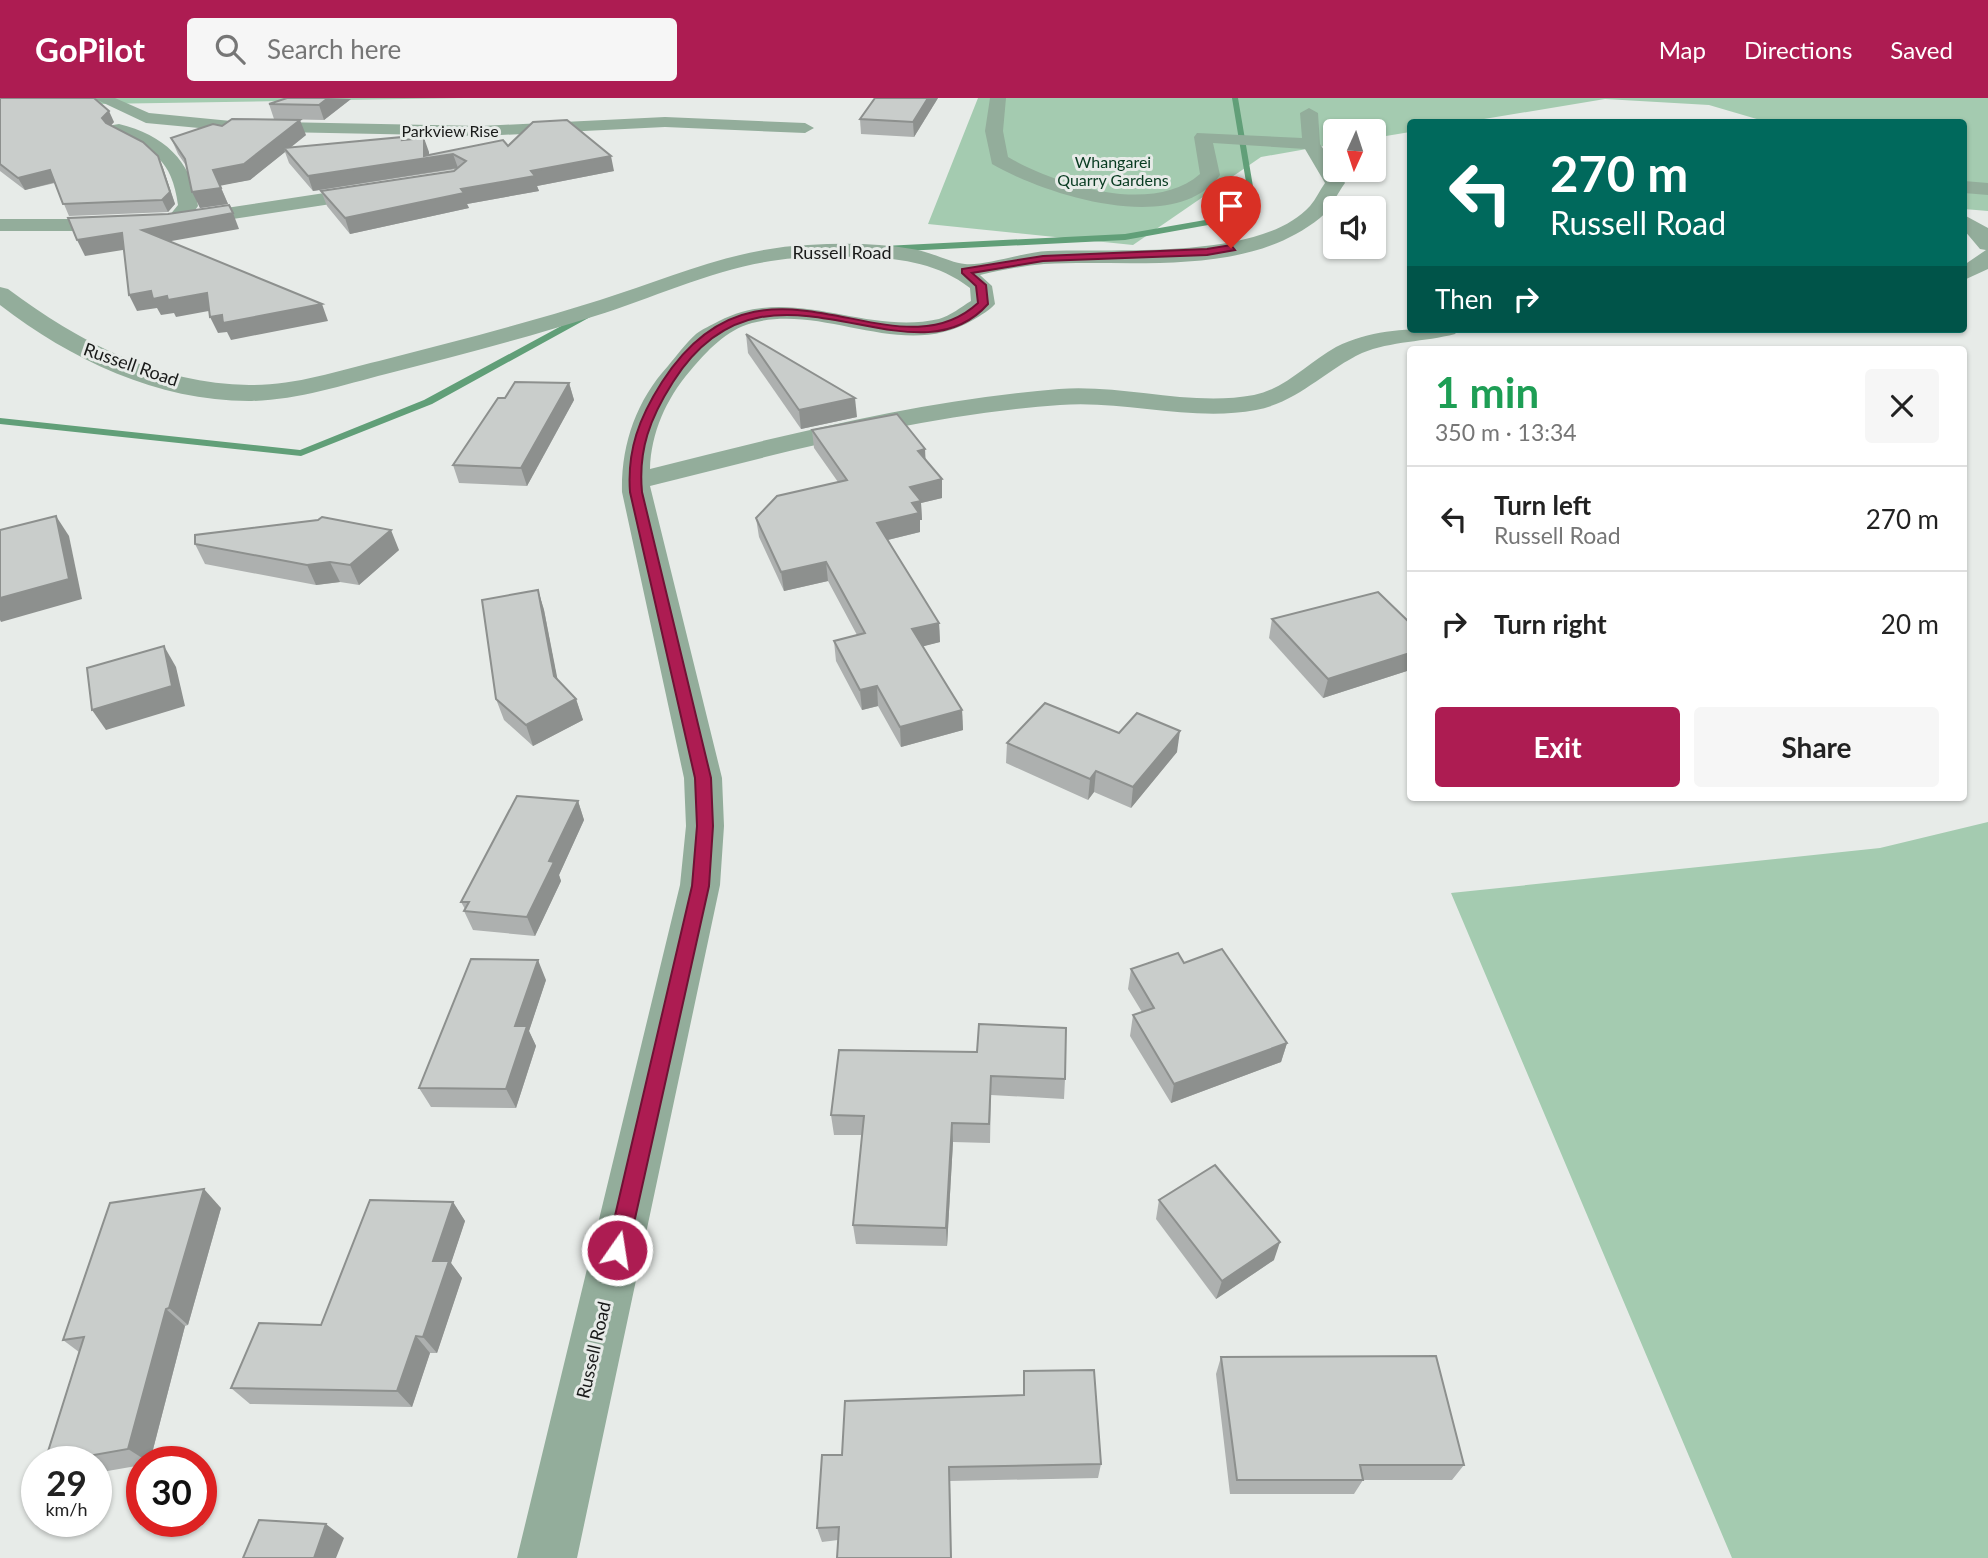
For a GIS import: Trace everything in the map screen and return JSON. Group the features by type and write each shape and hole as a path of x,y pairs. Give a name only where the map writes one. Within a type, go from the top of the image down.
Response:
{"street":[{"name":"Parkview Rise","path":"101,98 146,118 231,126 481,131 653,122 805,128"},
{"path":"998,98 994,131 999,160 1014,170 1118,197 1148,201 1165,199 1197,187 1210,175 1203,136 1311,144"},
{"path":"965,271 1043,258 1207,252 1256,244 1305,221 1322,208 1331,196 1335,183 1331,172 1311,144 1308,114"},
{"path":"118,129 150,142 169,154 175,162 187,194 188,206 175,221"},
{"path":"1967,187 1988,189"},
{"path":"0,225 123,225 175,221 392,189"},
{"path":"1967,223 1981,233 1988,244"},
{"name":"Russell Road","path":"0,294 34,320 76,346 137,372 208,390 252,393 295,387 454,349 540,326 731,263 772,254 821,250 895,252 931,259 965,271 981,285 983,304 969,317 943,326 904,330 795,311 762,313 729,322 702,341 678,365 654,402 638,440 635,481 652,572 703,778 703,850 700,886 547,1558"},
{"path":"1967,272 1980,265 1988,256"},
{"path":"635,481 869,425 990,404 1072,396 1125,396 1225,404 1254,402 1285,393 1343,353 1364,344 1425,333"}],"green space":[{"path":"74,98 464,98 98,104"},
{"name":"Whangarei Quarry Gardens","path":"978,98 1988,98 1988,211 1967,209 1967,119 1757,119 1709,105 1605,99 1484,119 1407,119 1407,132 1386,136 1386,119 1323,119 1323,146 1261,157 1133,245 928,224"},
{"path":"1988,822 1988,1558 1732,1558 1451,893 1880,848"}],"building":[{"path":"0,98 94,98 109,111 102,118 106,123 143,142 158,156 170,192 162,200 63,204 50,170 18,178 0,164"},
{"path":"287,98 328,98 319,105 269,104"},
{"path":"875,98 928,98 913,122 860,119"},
{"path":"232,119 300,120 244,164 213,170 221,188 192,192 185,159 171,138 213,124 222,126"},
{"path":"567,120 611,156 531,171 535,176 461,189 464,193 345,218 321,191 454,171 466,161 453,154 308,176 284,148 403,137 402,140 424,138 424,156 503,140 508,146 533,122"},
{"path":"229,205 233,213 142,230 322,304 223,323 222,315 210,317 207,293 168,300 167,296 153,299 151,291 129,295 122,233 77,240 68,218 168,214"},
{"path":"746,334 855,398 799,410"},
{"path":"515,382 569,383 521,468 453,465 498,398 505,398"},
{"path":"897,414 925,449 918,451 942,479 910,487 921,501 912,503 919,513 877,523 939,623 912,629 962,710 900,727 877,686 860,690 834,641 865,633 826,562 781,572 756,518 777,496 847,480 812,430"},
{"path":"56,516 69,579 0,598 0,530"},
{"path":"322,517 391,530 350,565 330,562 307,565 195,544 195,535 318,520"},
{"path":"538,590 554,676 576,699 526,725 496,699 482,600"},
{"path":"1378,592 1407,620 1407,654 1328,679 1272,619"},
{"path":"164,646 172,686 92,710 87,668"},
{"path":"1045,703 1119,733 1137,713 1180,731 1133,787 1096,771 1090,779 1007,743"},
{"path":"517,796 578,801 549,861 554,862 527,917 464,911 469,902 461,902"},
{"path":"1222,949 1287,1043 1174,1084 1133,1015 1154,1008 1131,969 1178,953 1184,963"},
{"path":"471,959 538,960 515,1026 527,1026 506,1089 419,1088"},
{"path":"979,1024 1066,1028 1065,1079 991,1076 989,1124 952,1123 946,1228 853,1225 864,1116 831,1115 839,1050 977,1052"},
{"path":"1215,1165 1280,1242 1222,1281 1159,1200"},
{"path":"204,1189 169,1308 166,1309 129,1446 126,1446 126,1449 112,1452 112,1446 50,1446 84,1337 63,1340 110,1203"},
{"path":"370,1200 453,1202 433,1261 449,1261 423,1337 416,1336 397,1391 231,1388 259,1323 321,1325"},
{"path":"1436,1356 1464,1465 1360,1465 1363,1480 1237,1480 1221,1357"},
{"path":"1094,1370 1101,1464 949,1467 951,1558 837,1558 839,1527 817,1528 822,1455 842,1455 845,1401 1024,1395 1024,1371"},
{"path":"259,1520 326,1524 314,1558 243,1558"}],"waterway":[{"path":"884,249 1125,237 1255,214 1235,98"},
{"path":"0,421 301,453 428,402 589,314"}],"route":[{"path":"617,1250 700,886 705,826 703,778 652,572 636,492 634,466 638,440 654,402 678,365 702,341 729,322 762,313 795,311 904,330 943,326 969,317 983,304 981,285 965,271 1043,258 1207,252 1231,248"}]}
